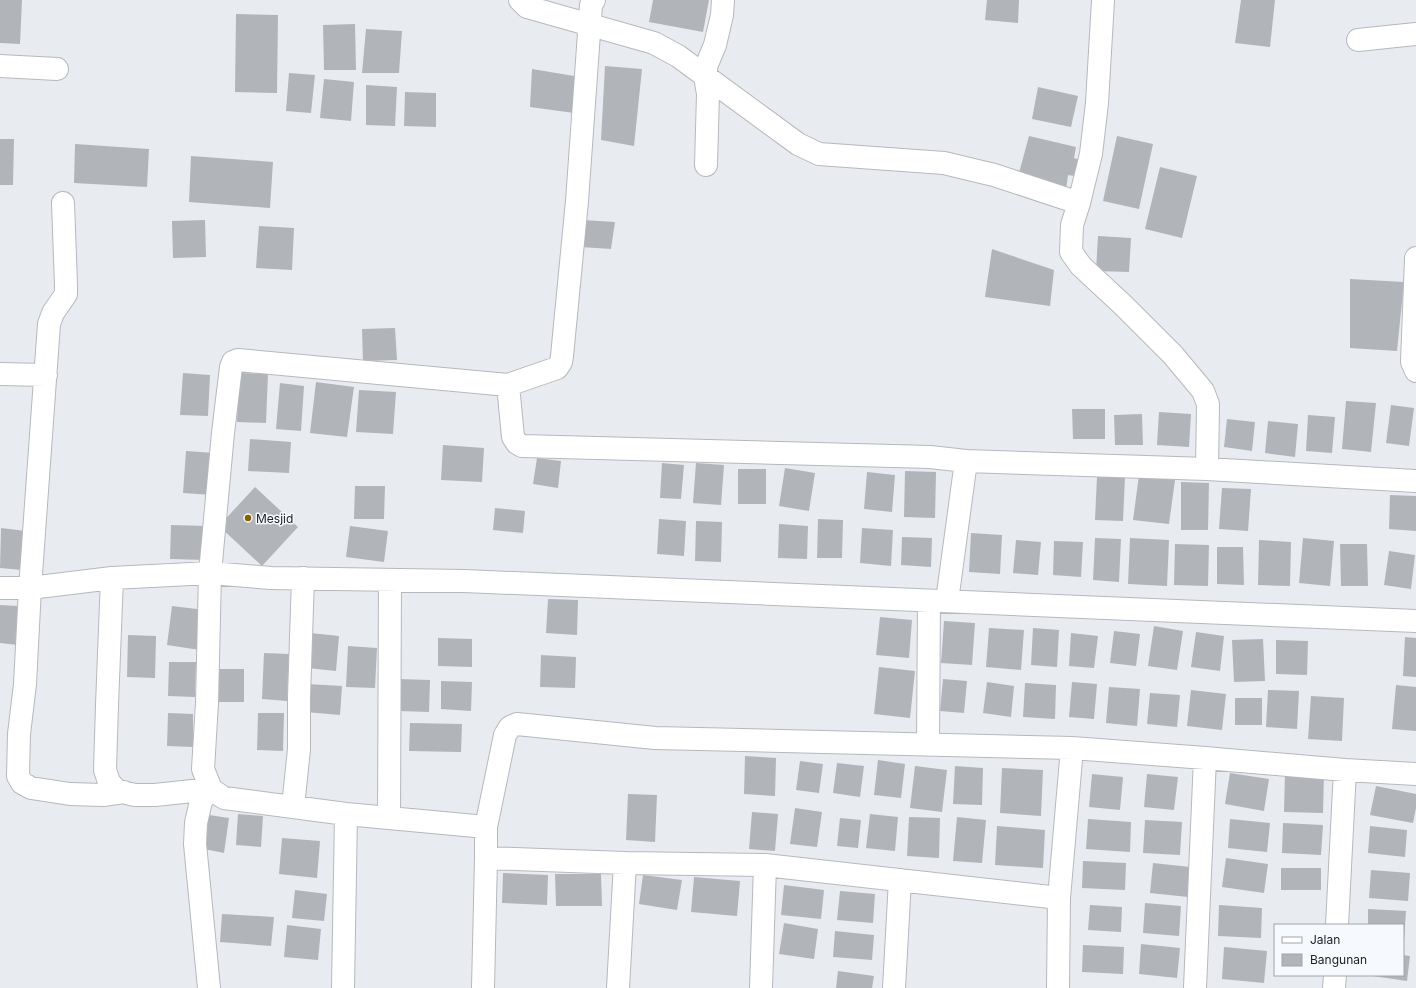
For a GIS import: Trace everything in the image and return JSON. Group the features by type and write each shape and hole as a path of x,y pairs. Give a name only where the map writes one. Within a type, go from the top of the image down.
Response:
{"street":[{"path":"520,0 527,6 654,43 678,56 798,144 819,154 944,163 994,175 1079,203"},
{"path":"486,827 346,814 224,798 211,789 203,769 207,703 210,573 231,367 234,362 238,360 508,385 557,368 561,362 578,201 591,5 594,0"},
{"path":"706,165 708,94 705,76 707,64 715,45 722,15 723,0"},
{"path":"1104,0 1097,103 1091,154 1072,225 1071,252 1081,266 1173,355 1203,391 1208,404 1207,469"},
{"path":"1358,40 1416,34"},
{"path":"0,66 57,69"},
{"path":"63,203 66,285 65,296 53,314 49,324 30,588 25,684 19,734 18,776 22,783 31,788 70,794 103,795 124,792"},
{"path":"1416,258 1412,362 1416,371"},
{"path":"0,374 46,375"},
{"path":"508,385 514,437 522,446 930,457 966,461 1207,469 1416,481"},
{"path":"928,745 938,601 966,461"},
{"path":"0,588 30,588 112,578 210,573 271,578 480,582 1416,621"},
{"path":"112,578 106,770 109,782 117,791 135,795 155,795 211,789"},
{"path":"293,807 299,749 302,578"},
{"path":"389,818 390,580"},
{"path":"483,988 486,827 505,735 510,727 517,724 655,738 1072,748 1345,770 1416,774"},
{"path":"1058,988 1059,898 1072,748"},
{"path":"1195,988 1205,758"},
{"path":"1337,924 1345,770"},
{"path":"209,988 195,844 196,823 201,801 211,789"},
{"path":"343,988 346,814"},
{"path":"486,858 625,863 765,865 1059,898"},
{"path":"618,988 625,863"},
{"path":"761,988 765,865"},
{"path":"894,988 900,880"},
{"path":"1334,988 1335,976"}],"building":[{"path":"0,0 22,0 20,44 0,43"},
{"path":"653,0 709,0 703,32 649,22"},
{"path":"987,0 1019,0 1018,23 985,20"},
{"path":"1241,0 1275,0 1270,47 1235,43"},
{"path":"236,14 278,15 277,93 235,92"},
{"path":"355,24 356,70 324,70 323,25"},
{"path":"366,29 402,31 399,73 362,73"},
{"path":"605,66 642,69 634,146 601,140"},
{"path":"532,69 574,76 574,113 530,107"},
{"path":"289,73 315,75 311,113 286,111"},
{"path":"324,79 354,82 351,121 320,118"},
{"path":"366,85 397,87 395,126 366,125"},
{"path":"1038,87 1078,96 1071,127 1032,119"},
{"path":"405,92 436,93 436,127 404,126"},
{"path":"1029,136 1076,147 1074,158 1083,161 1080,177 1068,175 1066,190 1019,173"},
{"path":"1117,136 1153,144 1139,209 1103,201"},
{"path":"0,139 14,139 13,185 0,185"},
{"path":"75,144 149,149 147,187 74,183"},
{"path":"191,156 273,162 270,208 189,202"},
{"path":"1160,167 1197,176 1182,238 1145,229"},
{"path":"205,220 206,257 173,258 172,221"},
{"path":"583,220 615,222 611,249 581,247"},
{"path":"259,226 294,228 292,270 256,268"},
{"path":"1098,236 1131,238 1129,272 1096,271"},
{"path":"992,249 1054,270 1050,306 985,297"},
{"path":"1350,279 1404,282 1397,351 1350,348"},
{"path":"395,328 397,360 363,361 362,329"},
{"path":"183,373 210,375 208,416 180,415"},
{"path":"239,373 268,374 266,423 237,422"},
{"path":"316,382 354,387 347,437 310,433"},
{"path":"280,383 304,386 301,431 276,429"},
{"path":"359,390 396,392 393,434 356,432"},
{"path":"1346,401 1376,403 1371,452 1342,449"},
{"path":"1391,405 1414,408 1409,446 1386,443"},
{"path":"1072,409 1105,409 1105,439 1073,439"},
{"path":"1159,412 1191,414 1189,447 1157,445"},
{"path":"1142,414 1143,445 1115,445 1114,415"},
{"path":"1308,415 1335,417 1332,453 1306,451"},
{"path":"1227,419 1255,422 1252,451 1224,447"},
{"path":"1268,421 1298,424 1295,457 1265,453"},
{"path":"250,439 291,442 289,473 248,471"},
{"path":"443,445 484,448 482,482 441,480"},
{"path":"186,451 215,453 212,495 183,493"},
{"path":"537,458 561,461 558,488 533,484"},
{"path":"662,463 684,465 681,499 660,498"},
{"path":"696,463 724,465 721,505 693,503"},
{"path":"785,468 815,473 809,511 779,506"},
{"path":"738,469 766,469 766,504 738,504"},
{"path":"905,471 936,472 935,518 904,517"},
{"path":"867,472 895,475 892,512 864,509"},
{"path":"1139,475 1175,480 1169,524 1133,520"},
{"path":"1097,476 1125,477 1123,521 1095,520"},
{"path":"1181,482 1209,483 1208,530 1181,530"},
{"path":"355,486 385,486 384,519 354,519"},
{"path":"255,487 298,527 262,566 219,526"},
{"path":"1222,488 1251,489 1248,531 1219,529"},
{"path":"1390,495 1416,496 1416,531 1389,529"},
{"path":"495,508 525,511 523,533 493,530"},
{"path":"659,519 686,521 684,556 657,554"},
{"path":"818,519 843,520 842,558 817,558"},
{"path":"696,521 722,522 721,562 695,561"},
{"path":"779,524 808,526 807,559 778,558"},
{"path":"171,525 207,526 206,560 170,559"},
{"path":"350,526 388,531 384,562 346,557"},
{"path":"1,528 26,531 22,570 0,568"},
{"path":"862,528 893,530 891,566 860,563"},
{"path":"971,533 1002,535 1000,574 969,572"},
{"path":"902,537 932,538 931,567 901,565"},
{"path":"1095,538 1121,539 1119,582 1093,580"},
{"path":"1130,538 1169,540 1167,586 1128,584"},
{"path":"1303,538 1334,541 1330,586 1299,583"},
{"path":"1016,540 1041,542 1038,575 1013,573"},
{"path":"1259,540 1291,542 1290,586 1258,585"},
{"path":"1054,541 1083,542 1081,577 1053,575"},
{"path":"1175,544 1209,545 1208,586 1174,585"},
{"path":"1340,544 1367,544 1368,586 1341,586"},
{"path":"1217,547 1243,547 1244,585 1217,584"},
{"path":"1389,551 1415,555 1411,589 1384,585"},
{"path":"548,599 578,600 577,635 546,633"},
{"path":"0,605 18,606 18,645 0,643"},
{"path":"172,606 205,610 200,650 167,645"},
{"path":"880,617 912,620 909,658 876,655"},
{"path":"944,621 975,623 972,665 941,663"},
{"path":"1154,626 1183,631 1177,670 1148,666"},
{"path":"989,628 1024,630 1021,670 986,667"},
{"path":"1033,628 1059,630 1057,667 1031,665"},
{"path":"1114,631 1140,634 1136,666 1110,663"},
{"path":"1196,632 1224,636 1220,671 1191,667"},
{"path":"310,633 339,636 336,671 307,668"},
{"path":"1071,633 1098,636 1094,668 1069,666"},
{"path":"128,635 156,636 155,678 127,677"},
{"path":"1405,637 1416,638 1416,677 1403,676"},
{"path":"438,638 472,639 472,667 438,666"},
{"path":"1263,639 1265,681 1234,682 1232,640"},
{"path":"1276,640 1308,641 1307,675 1276,674"},
{"path":"348,646 377,648 375,688 346,687"},
{"path":"264,653 289,654 287,701 262,699"},
{"path":"541,655 576,657 575,688 540,687"},
{"path":"169,662 196,662 195,697 168,696"},
{"path":"879,667 915,671 910,718 874,714"},
{"path":"216,669 244,669 244,702 217,702"},
{"path":"399,679 430,680 429,712 399,711"},
{"path":"943,679 967,681 964,713 940,711"},
{"path":"441,681 472,682 471,711 441,709"},
{"path":"987,682 1014,686 1011,717 983,713"},
{"path":"1072,682 1097,684 1094,719 1069,717"},
{"path":"1025,683 1056,685 1055,719 1023,717"},
{"path":"307,684 342,686 340,715 305,712"},
{"path":"1396,685 1416,687 1416,731 1392,729"},
{"path":"1109,687 1140,689 1137,726 1106,723"},
{"path":"1191,690 1226,694 1222,730 1187,726"},
{"path":"1268,690 1299,691 1297,729 1266,727"},
{"path":"1150,693 1180,695 1177,727 1147,724"},
{"path":"1311,696 1344,698 1342,741 1308,739"},
{"path":"1235,698 1262,698 1262,725 1235,725"},
{"path":"168,713 193,714 193,747 167,746"},
{"path":"258,713 284,713 283,751 257,750"},
{"path":"410,723 462,724 461,752 409,751"},
{"path":"745,756 776,758 775,796 744,794"},
{"path":"878,760 905,764 901,798 874,795"},
{"path":"800,761 823,764 819,793 796,790"},
{"path":"837,763 864,766 860,797 833,793"},
{"path":"915,766 947,770 942,812 910,808"},
{"path":"955,766 983,768 982,805 953,804"},
{"path":"1002,768 1043,770 1041,816 1000,813"},
{"path":"1285,772 1324,773 1323,813 1284,812"},
{"path":"1230,773 1269,779 1264,811 1225,804"},
{"path":"1092,774 1123,777 1120,810 1089,807"},
{"path":"1147,774 1178,777 1174,810 1144,807"},
{"path":"1376,786 1416,794 1416,808 1413,823 1370,815"},
{"path":"628,794 657,795 655,842 626,840"},
{"path":"795,808 822,812 817,847 790,844"},
{"path":"752,812 778,814 775,851 749,849"},
{"path":"238,814 263,816 261,847 236,845"},
{"path":"870,814 898,817 895,851 866,848"},
{"path":"209,815 229,818 224,853 204,849"},
{"path":"909,817 940,818 939,858 907,856"},
{"path":"957,817 986,820 982,863 953,861"},
{"path":"840,818 861,820 858,848 837,846"},
{"path":"1088,819 1131,822 1130,852 1086,849"},
{"path":"1230,819 1270,823 1267,852 1228,848"},
{"path":"1145,820 1182,822 1180,855 1143,853"},
{"path":"1283,823 1323,825 1321,855 1282,853"},
{"path":"997,826 1045,830 1043,868 995,865"},
{"path":"1370,826 1407,830 1405,857 1368,853"},
{"path":"282,838 320,841 317,878 279,874"},
{"path":"1226,858 1268,864 1264,893 1222,887"},
{"path":"1083,861 1126,863 1125,890 1082,888"},
{"path":"1153,863 1190,867 1188,897 1150,893"},
{"path":"1281,868 1321,868 1321,890 1281,890"},
{"path":"1371,870 1410,873 1408,901 1369,898"},
{"path":"503,873 548,875 547,905 502,903"},
{"path":"555,874 601,874 602,906 556,906"},
{"path":"643,875 682,880 677,910 639,904"},
{"path":"694,877 740,881 737,916 691,912"},
{"path":"784,885 824,890 821,919 781,915"},
{"path":"295,890 327,894 324,921 292,918"},
{"path":"840,891 875,894 873,923 837,920"},
{"path":"1145,903 1181,906 1179,936 1143,933"},
{"path":"1090,905 1122,907 1121,932 1088,930"},
{"path":"1219,905 1262,908 1261,938 1218,936"},
{"path":"1368,909 1406,911 1404,941 1404,924 1368,924"},
{"path":"222,914 274,917 271,946 220,942"},
{"path":"784,923 818,929 814,959 779,954"},
{"path":"287,925 321,929 318,960 284,957"},
{"path":"835,931 874,935 872,960 833,957"},
{"path":"1141,944 1180,948 1177,978 1139,974"},
{"path":"1083,945 1124,947 1123,974 1082,972"},
{"path":"1224,947 1267,951 1264,983 1222,979"},
{"path":"1404,955 1410,956 1407,981 1373,976 1404,976"},
{"path":"838,971 874,976 872,988 836,988"}],"place":[{"name":"Mesjid","path":"248,518"}]}
